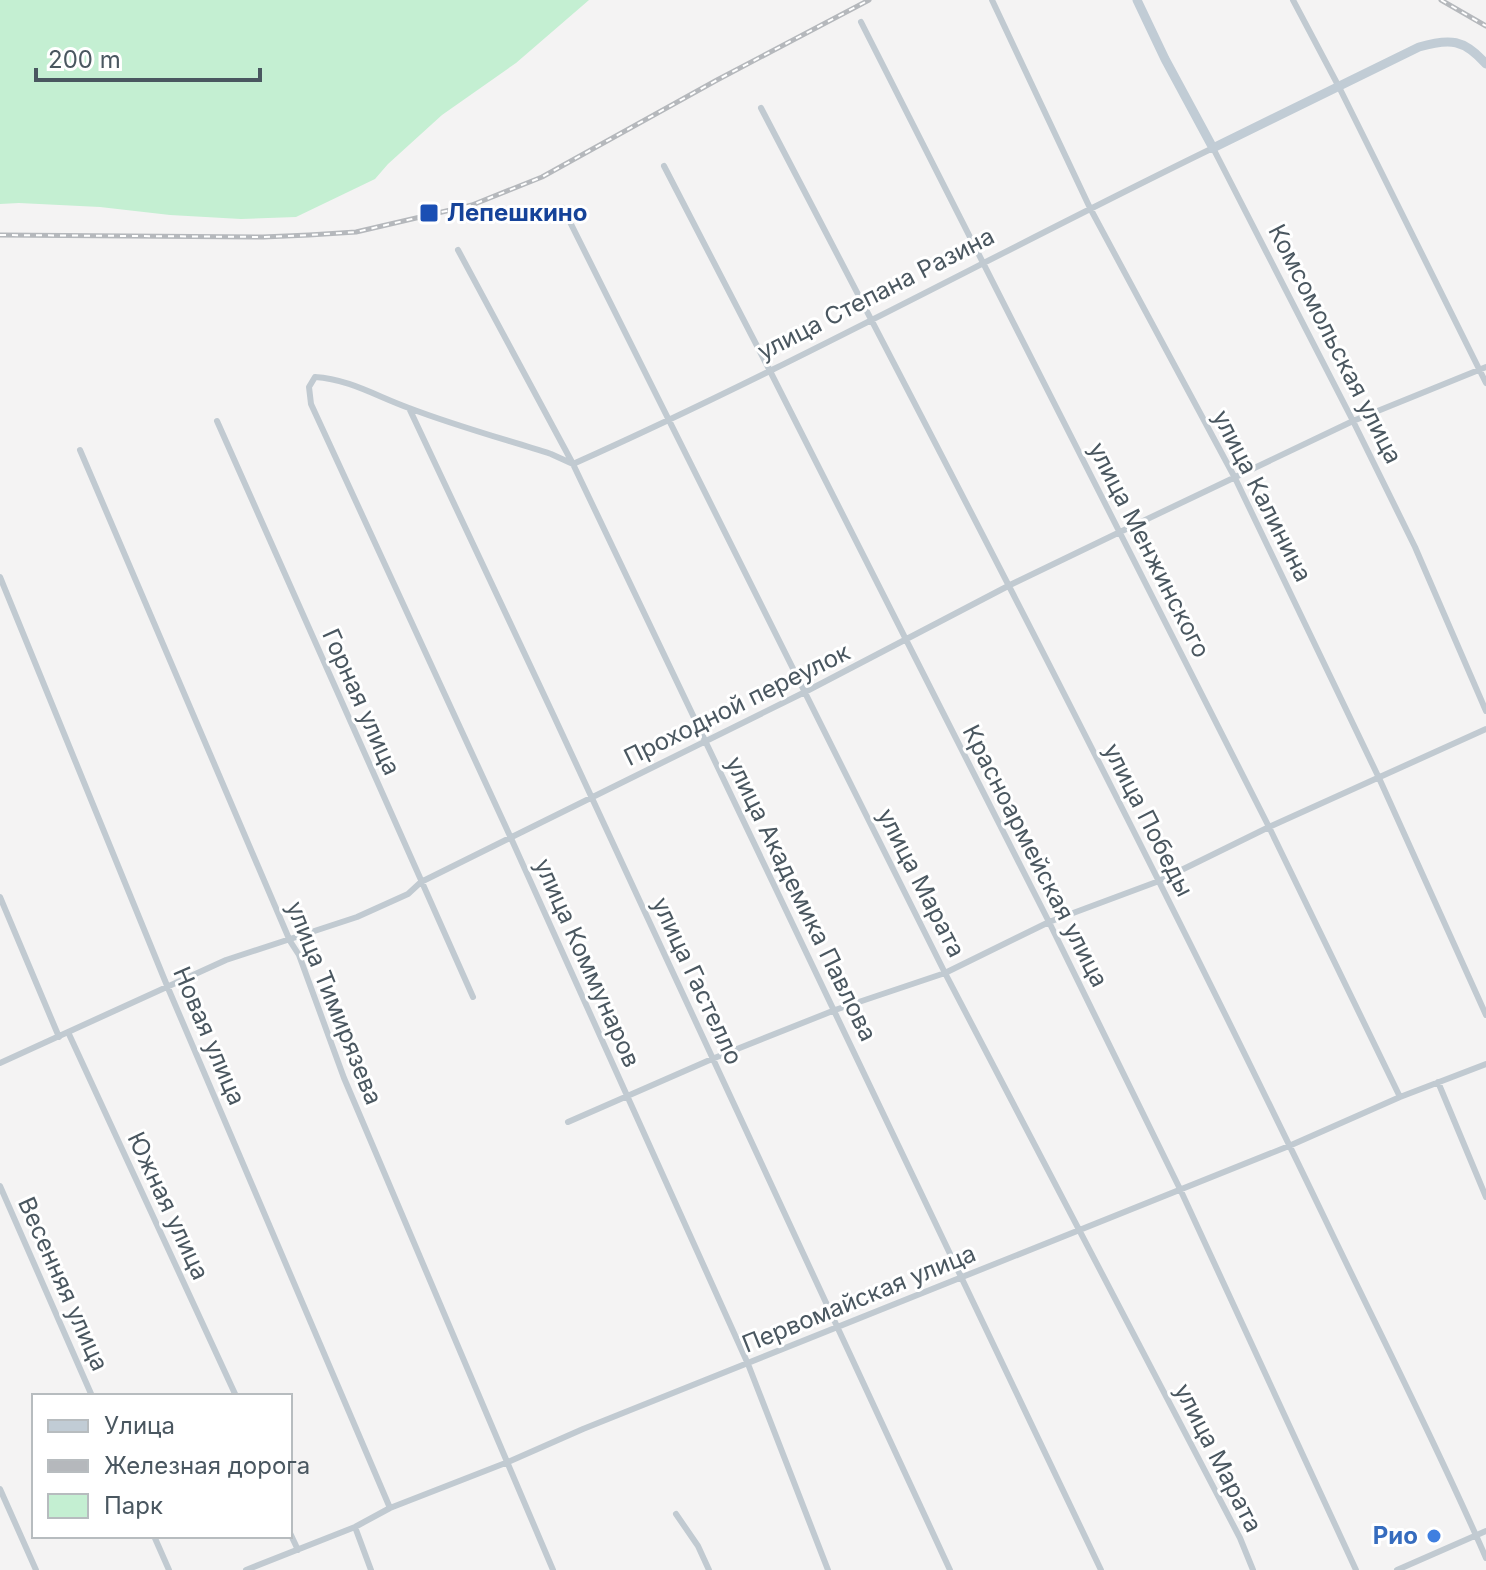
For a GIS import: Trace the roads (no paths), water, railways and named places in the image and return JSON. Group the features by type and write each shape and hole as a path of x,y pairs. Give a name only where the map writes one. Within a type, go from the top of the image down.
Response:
{"main road":[{"name":"Комсомольская улица","path":"1137,0 1213,148"},
{"name":"улица Степана Разина","path":"1213,148 1419,47 1443,40 1462,43 1486,64"}],"street":[{"name":"улица Калинина","path":"992,0 1090,208 1235,478 1379,778 1486,1015"},
{"path":"1293,0 1482,368 1486,383"},
{"name":"улица Менжинского","path":"861,22 1269,827 1400,1097"},
{"name":"улица Победы","path":"761,108 1010,585 1159,881 1486,1558"},
{"name":"улица Степана Разина","path":"573,464 669,421 1213,148"},
{"name":"Комсомольская улица","path":"1213,148 1415,547 1486,711"},
{"name":"Красноармейская улица","path":"664,166 1049,922 1180,1189 1356,1570"},
{"name":"улица Марата","path":"563,208 945,973 1240,1538 1253,1570"},
{"name":"улица Академика Павлова","path":"458,250 573,464 1101,1570"},
{"name":"Проходной переулок","path":"0,1063 226,960 357,917 408,894 421,882 510,836 805,692 1010,585 1353,421 1482,368"},
{"name":"улица Коммунаров","path":"409,408 355,385 326,377 315,377 309,387 311,404 748,1364 828,1570"},
{"path":"409,408 573,464"},
{"name":"улица Гастелло","path":"409,408 593,796 950,1570"},
{"name":"Горная улица","path":"217,421 473,997"},
{"name":"улица Тимирязева","path":"80,450 290,941 299,955 344,1078 553,1570"},
{"name":"Новая улица","path":"0,577 168,988 390,1508"},
{"path":"568,1122 835,1010 945,973 1049,922 1159,881 1269,827 1486,729"},
{"path":"0,897 59,1037"},
{"name":"Южная улица","path":"68,1032 235,1394"},
{"name":"Первомайская улица","path":"246,1570 355,1527 390,1508 583,1429 1486,1064"},
{"path":"1438,1082 1486,1197"},
{"name":"Весенняя улица","path":"0,1186 91,1394"},
{"path":"0,1489 36,1570"},
{"path":"676,1514 698,1546 709,1570"},
{"path":"355,1527 371,1570"},
{"path":"1397,1570 1486,1531"},
{"path":"292,1537 298,1550"},
{"path":"155,1538 169,1570"}],"railway":[{"path":"0,235 309,235 356,232 472,205 542,177 869,0"},
{"path":"1441,0 1486,26"}],"place":[{"name":"Лепешкино","path":"429,213"},
{"name":"Рио","path":"1434,1536"}]}
